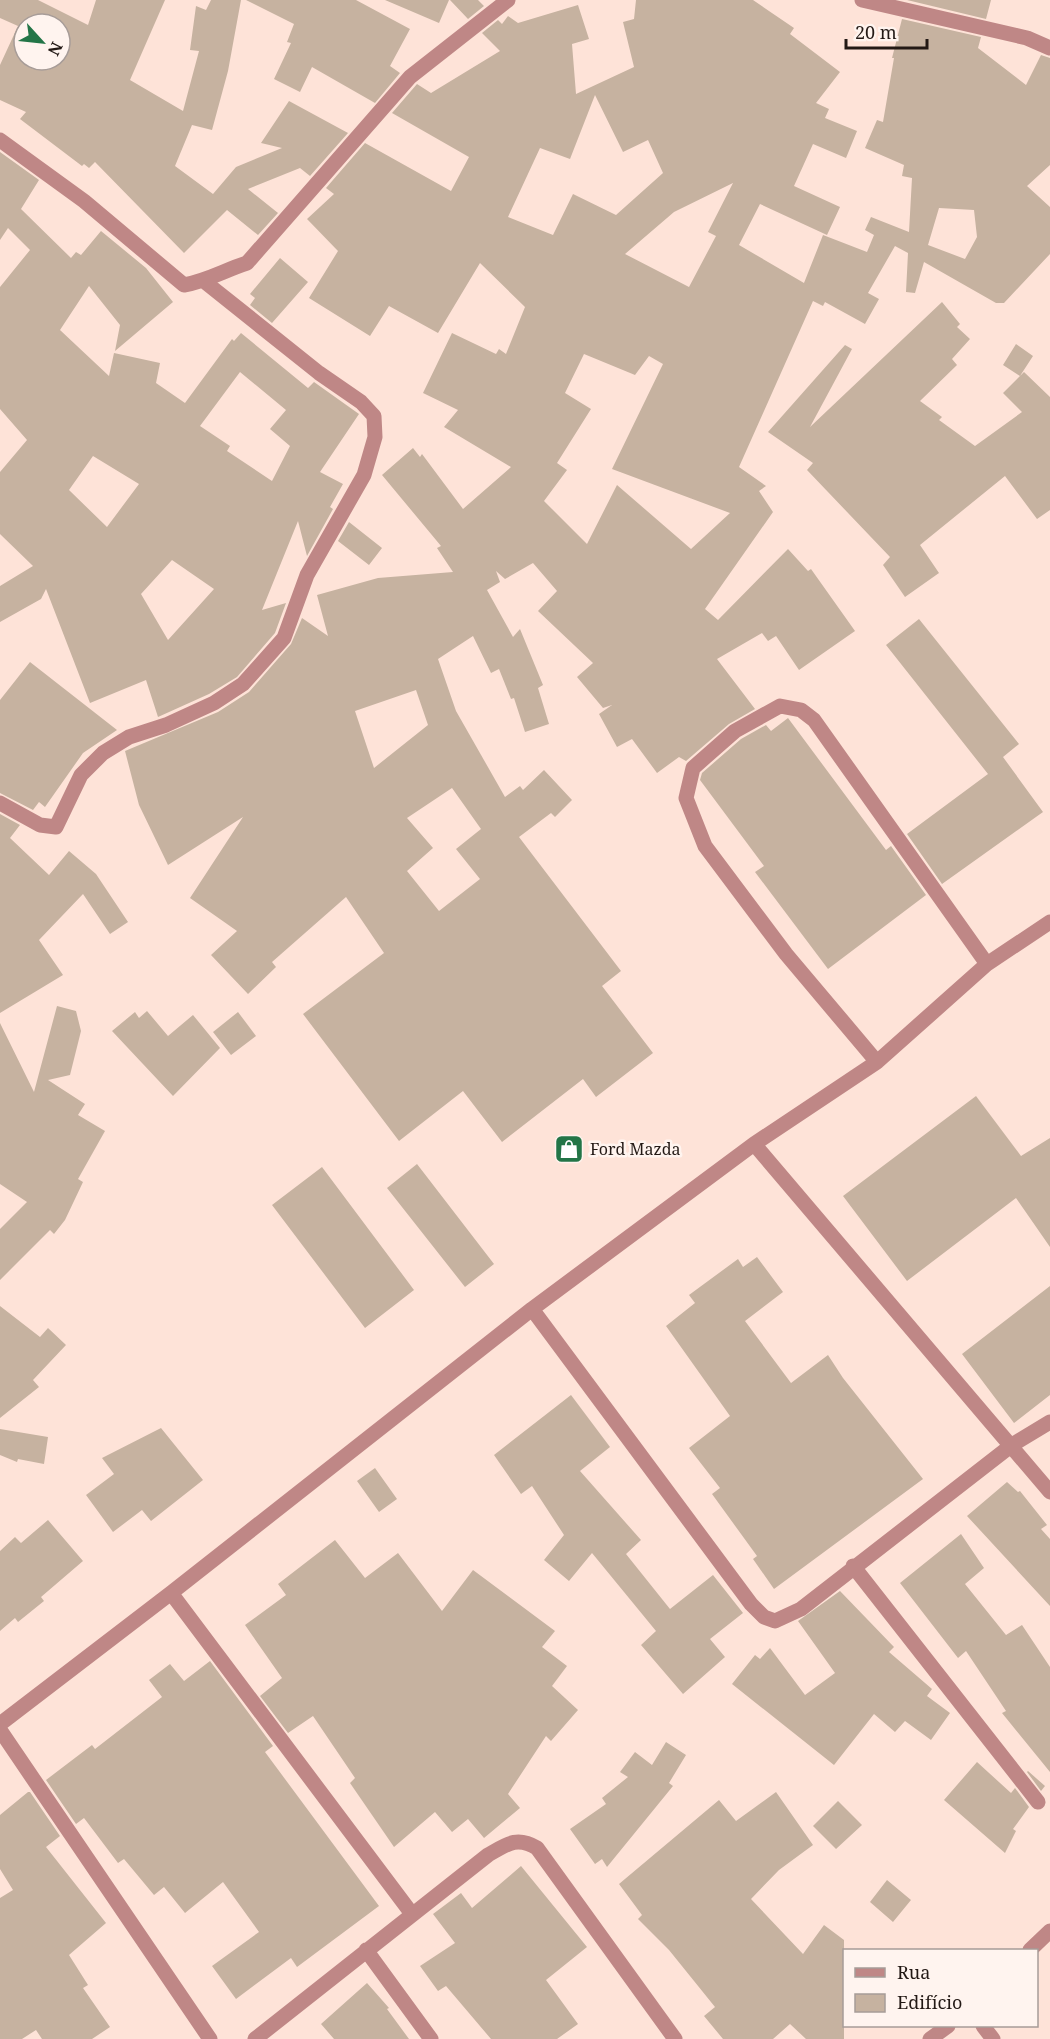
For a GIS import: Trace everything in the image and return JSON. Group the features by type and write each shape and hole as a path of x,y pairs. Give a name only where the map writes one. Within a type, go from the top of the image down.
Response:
{"street":[{"path":"0,140 84,201 184,285 205,282 221,271 247,263 410,78 508,0"},
{"path":"862,0 1027,38 1050,48"},
{"path":"0,803 40,825 56,827 81,775 103,753 129,737 166,725 214,703 243,684 284,638 307,575 364,475 375,437 374,416 361,402 319,374 205,282"},
{"path":"877,1062 786,954 705,846 686,798 693,768 735,731 780,706 801,710 814,720 987,964"},
{"path":"0,1724 171,1593 532,1309 754,1144 877,1062 987,964 1050,922"},
{"path":"754,1144 1050,1492"},
{"path":"532,1309 751,1604 764,1617 775,1621 801,1609 853,1566 1012,1445 1050,1422"},
{"path":"853,1566 1038,1802"},
{"path":"171,1593 412,1914"},
{"path":"0,1730 210,2039"},
{"path":"255,2039 488,1855 514,1840 526,1841 537,1848 675,2039"},
{"path":"1031,1949 1050,1931"},
{"path":"366,1950 431,2039"},
{"path":"930,2039 945,2027"}],"building":[{"path":"0,0 38,0 62,12 12,12 12,23 0,18"},
{"path":"96,0 165,0 130,80 183,111 199,51 190,50 196,6 206,10 211,0 241,0 228,71 212,130 192,125 175,166 213,194 236,167 282,148 261,143 289,101 348,133 310,176 300,168 248,189 278,213 258,235 227,210 184,253 95,162 89,168 84,164 82,166 20,119 26,112 0,100 0,65 12,39 12,72 72,72 72,17 88,25"},
{"path":"246,0 356,0 410,29 390,66 400,73 375,103 312,67 300,92 274,79 291,43 287,42 294,24"},
{"path":"385,0 449,0 439,23"},
{"path":"450,0 478,0 484,6 468,19"},
{"path":"636,0 753,0 794,28 790,34 840,72 816,103 829,109 825,118 857,131 846,158 813,144 794,186 840,207 827,235 760,204 739,245 804,283 823,235 867,252 874,235 865,230 871,217 909,232 912,178 902,176 904,165 865,148 877,120 883,122 894,58 892,58 902,19 981,37 978,48 1026,85 1041,55 1050,58 1050,165 1027,186 1050,207 1050,254 1004,303 996,303 924,262 915,293 906,292 908,253 895,246 868,293 879,299 865,324 825,302 823,306 813,301 739,467 766,486 759,491 773,512 705,609 718,620 788,549 808,571 811,569 855,631 799,670 776,636 768,641 762,633 717,659 755,709 729,724 686,761 679,757 657,773 632,739 617,747 599,714 612,705 603,708 577,677 593,663 538,611 557,591 533,563 505,579 496,571 500,582 487,590 513,637 520,629 543,685 538,688 549,724 525,732 514,698 511,699 499,669 491,673 473,636 438,659 456,711 505,797 520,786 523,790 544,770 572,800 555,817 551,813 519,837 621,971 602,986 653,1053 596,1097 583,1079 502,1142 463,1091 399,1141 303,1014 384,953 346,897 272,962 276,967 248,994 211,955 237,931 190,898 243,817 168,865 139,805 125,751 218,712 249,692 291,644 302,618 328,636 317,595 378,578 453,572 437,548 441,546 382,475 413,448 420,457 422,454 463,509 511,467 444,427 458,410 423,393 452,333 496,354 499,349 506,354 525,307 480,263 438,333 389,306 370,336 309,298 338,251 307,219 334,194 326,188 365,143 451,191 469,157 392,113 417,84 431,93 500,51 482,33 498,20 502,24 508,16 518,23 578,5 589,39 572,44 576,94 634,67 623,22 634,19","holes":["595,95 623,152 648,140 663,173 616,215 573,194 553,235 508,217 540,148 570,159","733,183 708,232 716,236 689,287 625,254 674,212","939,208 974,210 977,237 965,259 928,245","584,354 635,375 649,356 663,364 612,469 730,513 691,549 617,485 587,544 544,501 567,470 557,463 591,409 565,393","416,690 428,725 374,768 355,711","452,788 481,829 456,849 480,879 439,911 407,871 433,848 407,818"]},
{"path":"907,0 991,0 986,19"},
{"path":"0,152 39,180 21,209 71,258 76,252 81,255 101,231 146,268 173,302 115,351 120,325 89,286 60,330 109,376 114,353 160,363 156,383 185,403 232,339 234,341 241,333 308,388 314,382 359,414 320,472 343,484 330,507 333,509 307,556 298,521 262,610 286,603 275,633 237,677 209,694 158,717 146,680 90,703 46,589 41,599 0,622 0,586 33,566 0,534 0,472 27,440 0,409 0,287 30,250 8,228 0,240","holes":["240,372 286,410 270,429 290,446 272,481 227,451 230,446 200,426","93,456 139,484 107,527 69,490","172,560 214,589 168,640 141,594"]},
{"path":"280,258 308,282 272,323 250,305 255,298 250,294"},
{"path":"942,302 960,324 957,327 970,339 952,359 957,365 920,401 942,417 939,420 975,446 1022,412 1003,393 1024,372 1050,397 1050,510 1037,519 1005,476 920,545 939,573 905,597 883,565 890,557 807,470 813,463 768,432 845,345 852,349 810,427"},
{"path":"1016,344 1033,356 1020,376 1003,365"},
{"path":"349,522 382,548 369,565 338,541"},
{"path":"919,619 1019,744 1003,757 1043,812 942,884 907,834 988,774 886,645"},
{"path":"30,662 117,730 83,753 45,807 39,802 33,810 0,793 0,700"},
{"path":"788,718 886,850 891,846 926,895 828,969 755,872 764,866 700,780 702,773 741,739 766,725 771,731"},
{"path":"0,814 20,825 10,838 49,875 69,851 96,874 128,922 110,934 83,894 39,940 63,975 0,1013"},
{"path":"57,1006 76,1011 81,1031 70,1075 48,1080 85,1104 78,1115 105,1131 78,1179 83,1182 65,1220 54,1234 50,1230 0,1280 0,1229 27,1202 0,1184 0,1023 34,1092"},
{"path":"147,1011 168,1036 193,1015 220,1048 173,1096 112,1031 135,1012 139,1018"},
{"path":"238,1012 256,1036 231,1055 213,1032"},
{"path":"976,1096 1021,1156 1050,1138 1050,1247 1016,1198 907,1281 843,1196"},
{"path":"417,1164 494,1264 465,1287 387,1188"},
{"path":"322,1167 414,1290 365,1328 272,1205"},
{"path":"757,1257 783,1292 745,1321 791,1383 828,1355 843,1378 923,1479 774,1589 753,1559 757,1556 712,1494 720,1488 689,1448 730,1416 666,1326 695,1303 689,1295 738,1259 743,1267"},
{"path":"1050,1286 1050,1395 1014,1423 962,1354"},
{"path":"0,1306 40,1337 48,1328 66,1345 33,1380 39,1387 0,1418"},
{"path":"571,1395 610,1447 580,1471 641,1540 626,1554 670,1609 713,1575 743,1613 710,1639 725,1657 683,1694 641,1645 656,1631 592,1553 569,1581 544,1560 564,1535 532,1486 521,1494 494,1455"},
{"path":"161,1428 203,1480 151,1521 142,1510 113,1532 86,1495 114,1474 102,1458"},
{"path":"0,1429 48,1437 44,1464 18,1459 17,1462 0,1455"},
{"path":"375,1468 397,1499 379,1512 357,1481"},
{"path":"1007,1482 1018,1492 1020,1491 1047,1525 1041,1529 1050,1539 1050,1606 967,1516"},
{"path":"48,1520 83,1561 41,1597 44,1601 18,1622 15,1618 0,1631 0,1551 15,1537 21,1543"},
{"path":"961,1534 984,1568 965,1584 1006,1635 1022,1625 1050,1667 1050,1772 1002,1713 1006,1711 966,1651 958,1658 900,1583"},
{"path":"335,1540 365,1578 398,1553 442,1611 473,1570 555,1631 542,1647 567,1666 552,1686 578,1710 551,1741 546,1736 508,1794 520,1808 484,1838 468,1819 452,1832 435,1812 394,1847 350,1783 355,1778 313,1716 288,1733 260,1696 282,1678 245,1625 286,1595 278,1584"},
{"path":"840,1591 894,1647 889,1652 932,1689 927,1696 950,1713 931,1740 905,1721 895,1732 874,1714 834,1765 732,1684 755,1655 760,1659 770,1648 805,1695 835,1673 798,1621"},
{"path":"210,1661 273,1746 265,1752 379,1906 297,1967 291,1958 236,1999 212,1966 259,1932 223,1882 185,1913 164,1887 154,1895 124,1859 118,1863 84,1818 76,1824 46,1780 92,1745 95,1749 162,1697 149,1680 170,1664 184,1681"},
{"path":"666,1742 686,1755 669,1783 673,1786 607,1867 602,1859 595,1864 570,1829 606,1804 602,1798 628,1777 620,1772 635,1752 652,1765"},
{"path":"977,1762 1011,1793 1015,1788 1029,1807 1013,1829 1016,1831 1005,1853 944,1800"},
{"path":"1027,1772 1045,1786 1041,1791"},
{"path":"28,1792 60,1836 46,1847 106,1923 69,1955 88,1985 83,1988 110,2027 92,2039 42,2039 36,2030 22,2039 0,2039 0,1898 13,1890 0,1869 0,1815"},
{"path":"776,1792 813,1845 779,1870 751,1899 803,1954 824,1925 844,1940 844,2039 806,2039 790,2024 773,2039 723,2039 704,2016 715,2007 669,1950 638,1919 642,1915 619,1884 719,1800 736,1821"},
{"path":"838,1801 862,1825 836,1849 813,1826"},
{"path":"521,1866 587,1947 546,1980 578,2024 557,2039 491,2039 446,1986 438,1991 420,1966 455,1943 433,1914 461,1893 472,1908"},
{"path":"887,1880 911,1900 893,1922 870,1902"},
{"path":"367,1983 389,2008 387,2009 409,2039 334,2039 321,2024"}],"place":[{"name":"Ford Mazda","path":"569,1149"}]}
